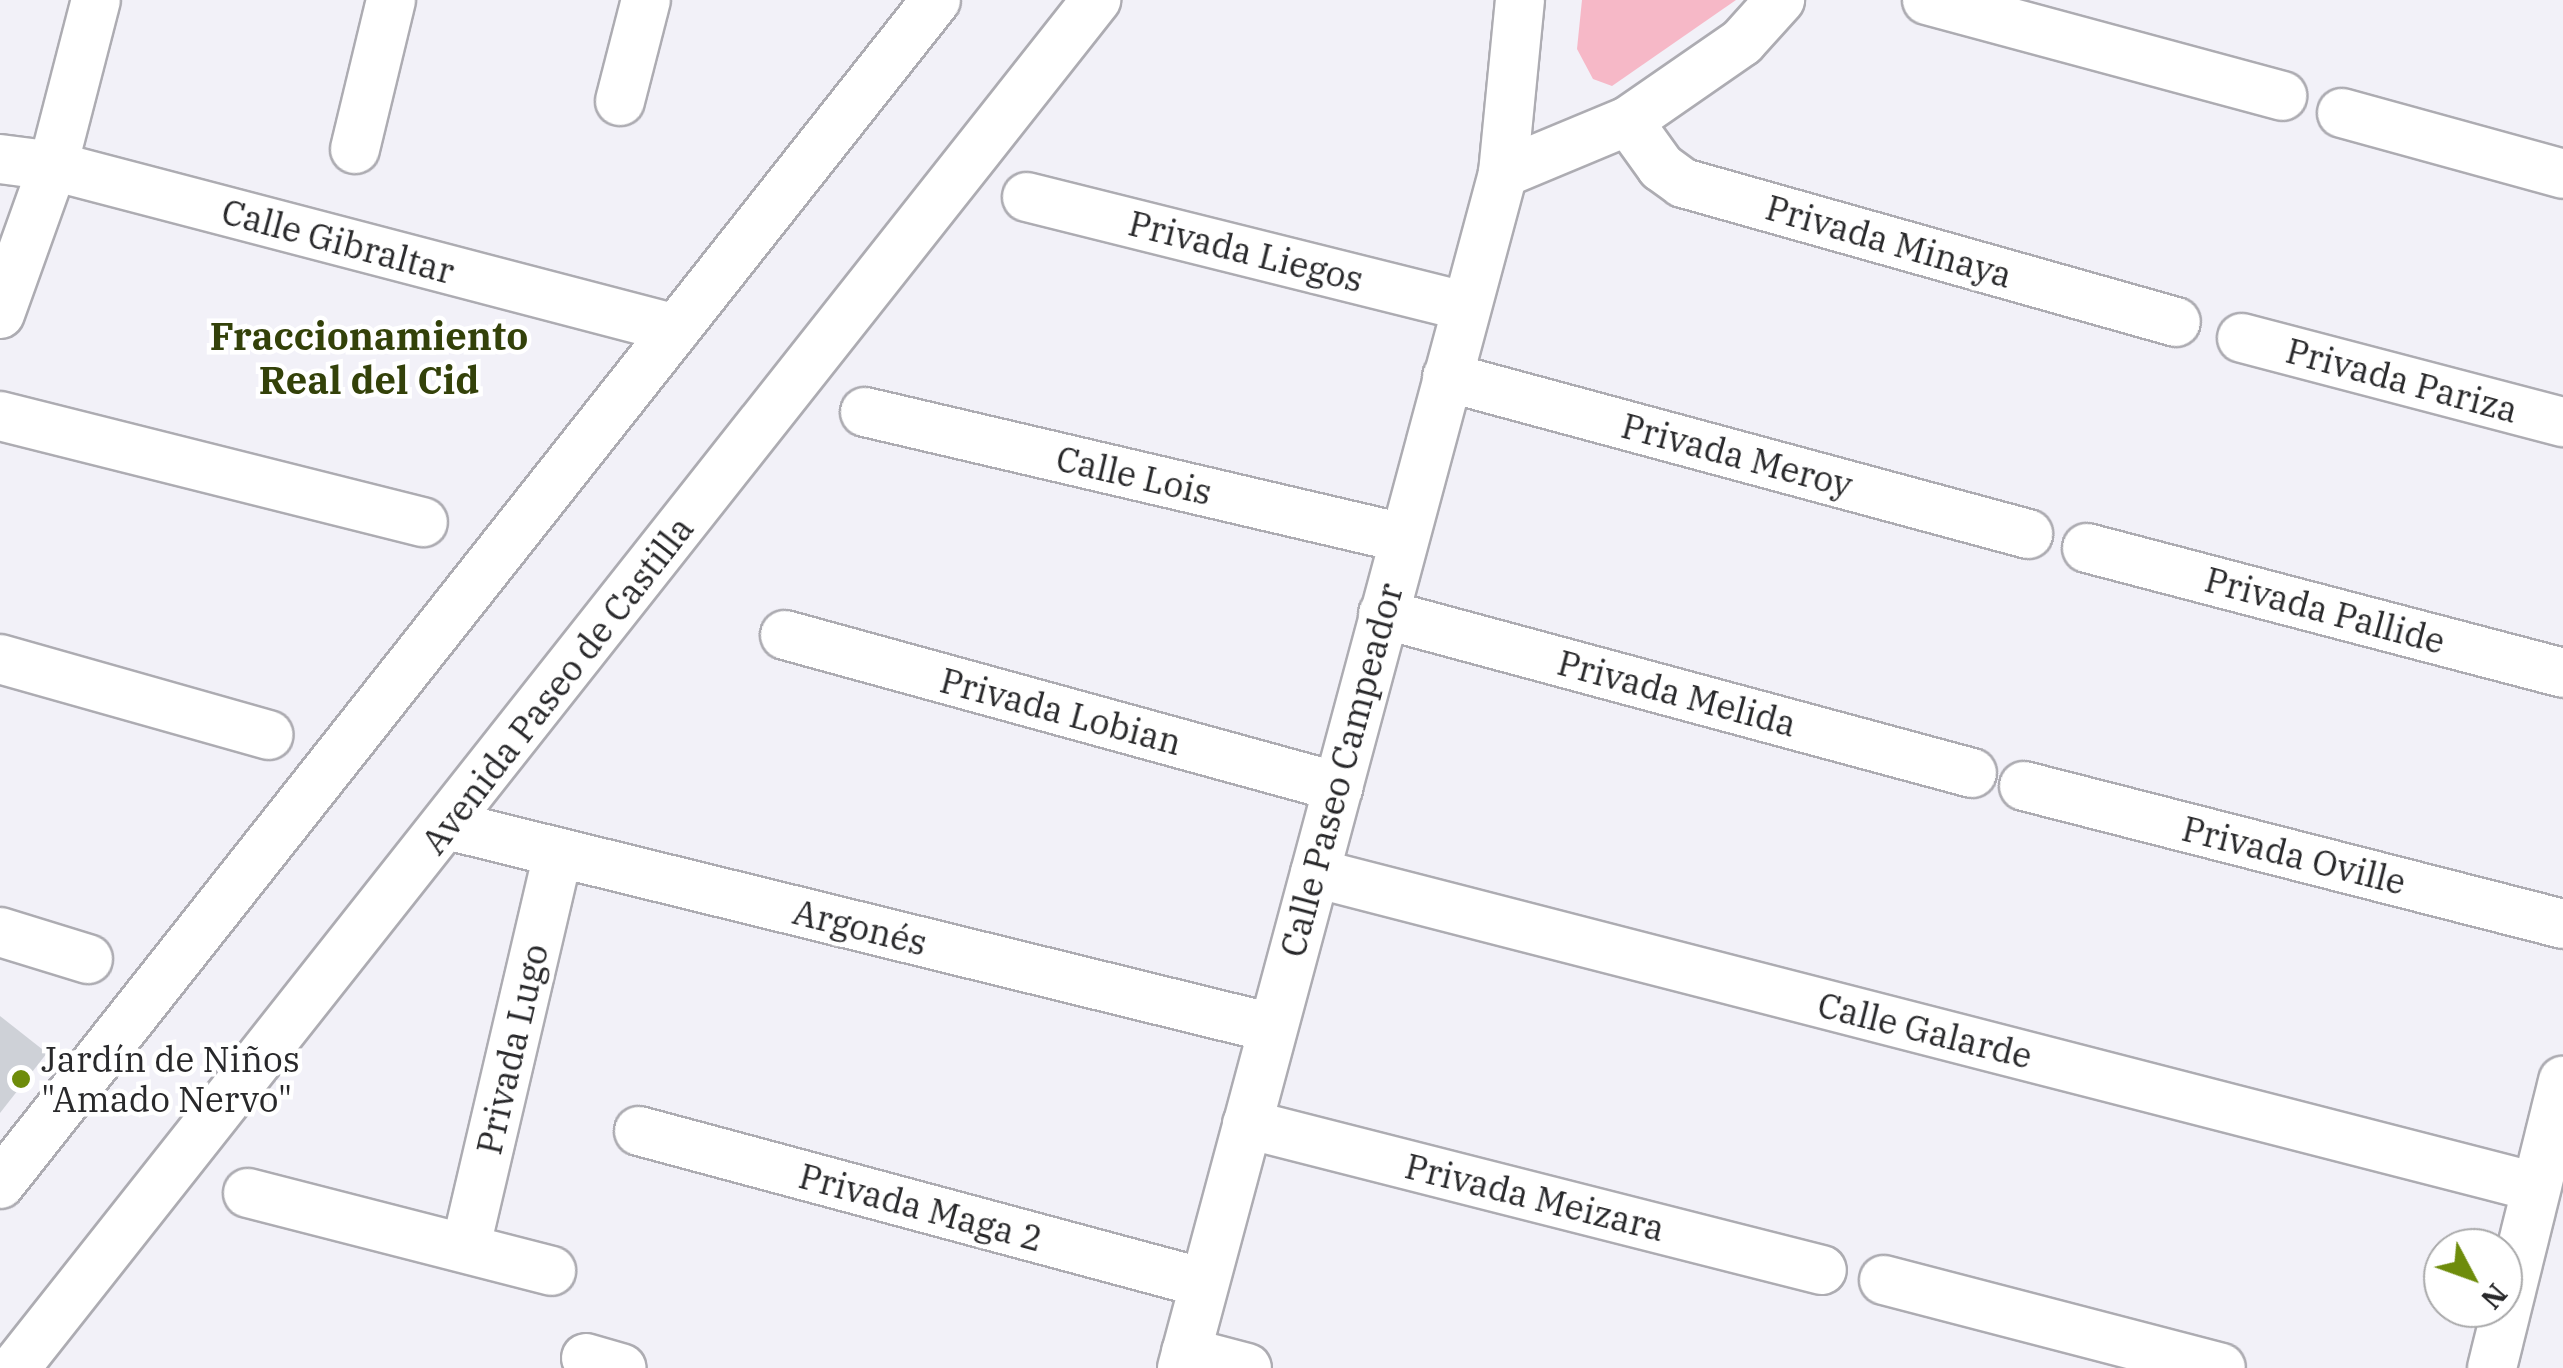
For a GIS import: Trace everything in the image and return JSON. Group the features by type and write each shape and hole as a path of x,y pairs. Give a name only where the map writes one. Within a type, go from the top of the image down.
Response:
{"street":[{"path":"0,314 53,166 96,0"},
{"path":"354,149 391,0"},
{"path":"620,101 646,0"},
{"path":"0,1184 936,0"},
{"name":"Avenida Paseo de Castilla","path":"15,1368 448,825 1096,0"},
{"name":"Calle Paseo Campeador","path":"1184,1360 1464,306 1503,173 1520,0"},
{"path":"1503,173 1628,121 1742,42 1780,0"},
{"path":"1926,0 2282,96"},
{"path":"2342,113 2563,174"},
{"name":"Privada Minaya","path":"1628,121 1661,167 1683,183 2176,322"},
{"name":"Calle Gibraltar","path":"0,160 53,166 676,329"},
{"name":"Privada Liegos","path":"1027,197 1464,306"},
{"name":"Privada Pariza","path":"2242,338 2563,422"},
{"name":"Privada Meroy","path":"1446,377 2028,534"},
{"name":"Calle Lois","path":"865,412 1403,538"},
{"path":"0,416 423,522"},
{"name":"Privada Pallide","path":"2087,548 2563,673"},
{"name":"Privada Melida","path":"1383,614 1972,773"},
{"name":"Privada Lobian","path":"785,636 1338,787"},
{"path":"0,659 268,736"},
{"name":"Privada Oville","path":"2024,786 2563,924"},
{"name":"Argonés","path":"448,825 1272,1028"},
{"name":"Privada Lugo","path":"466,1246 558,853"},
{"name":"Calle Galarde","path":"1315,873 2534,1187"},
{"path":"0,932 88,959"},
{"path":"2492,1368 2534,1187 2556,1134 2563,1080"},
{"name":"Privada Meizara","path":"1248,1124 1822,1270"},
{"name":"Privada Maga 2","path":"639,1132 1204,1282"},
{"path":"248,1193 466,1246 551,1271"},
{"path":"1884,1280 2221,1368"},
{"path":"1184,1360 1247,1368"}],"shaded area":[{"path":"1582,0 1736,0 1612,86 1593,79 1577,49"}],"building":[{"path":"0,1016 47,1053 0,1113"}],"place":[{"name":"Jardín de Niños \"Amado Nervo\"","path":"21,1079"}],"district":[{"name":"Fraccionamiento Real del Cid","path":"369,358"}]}
